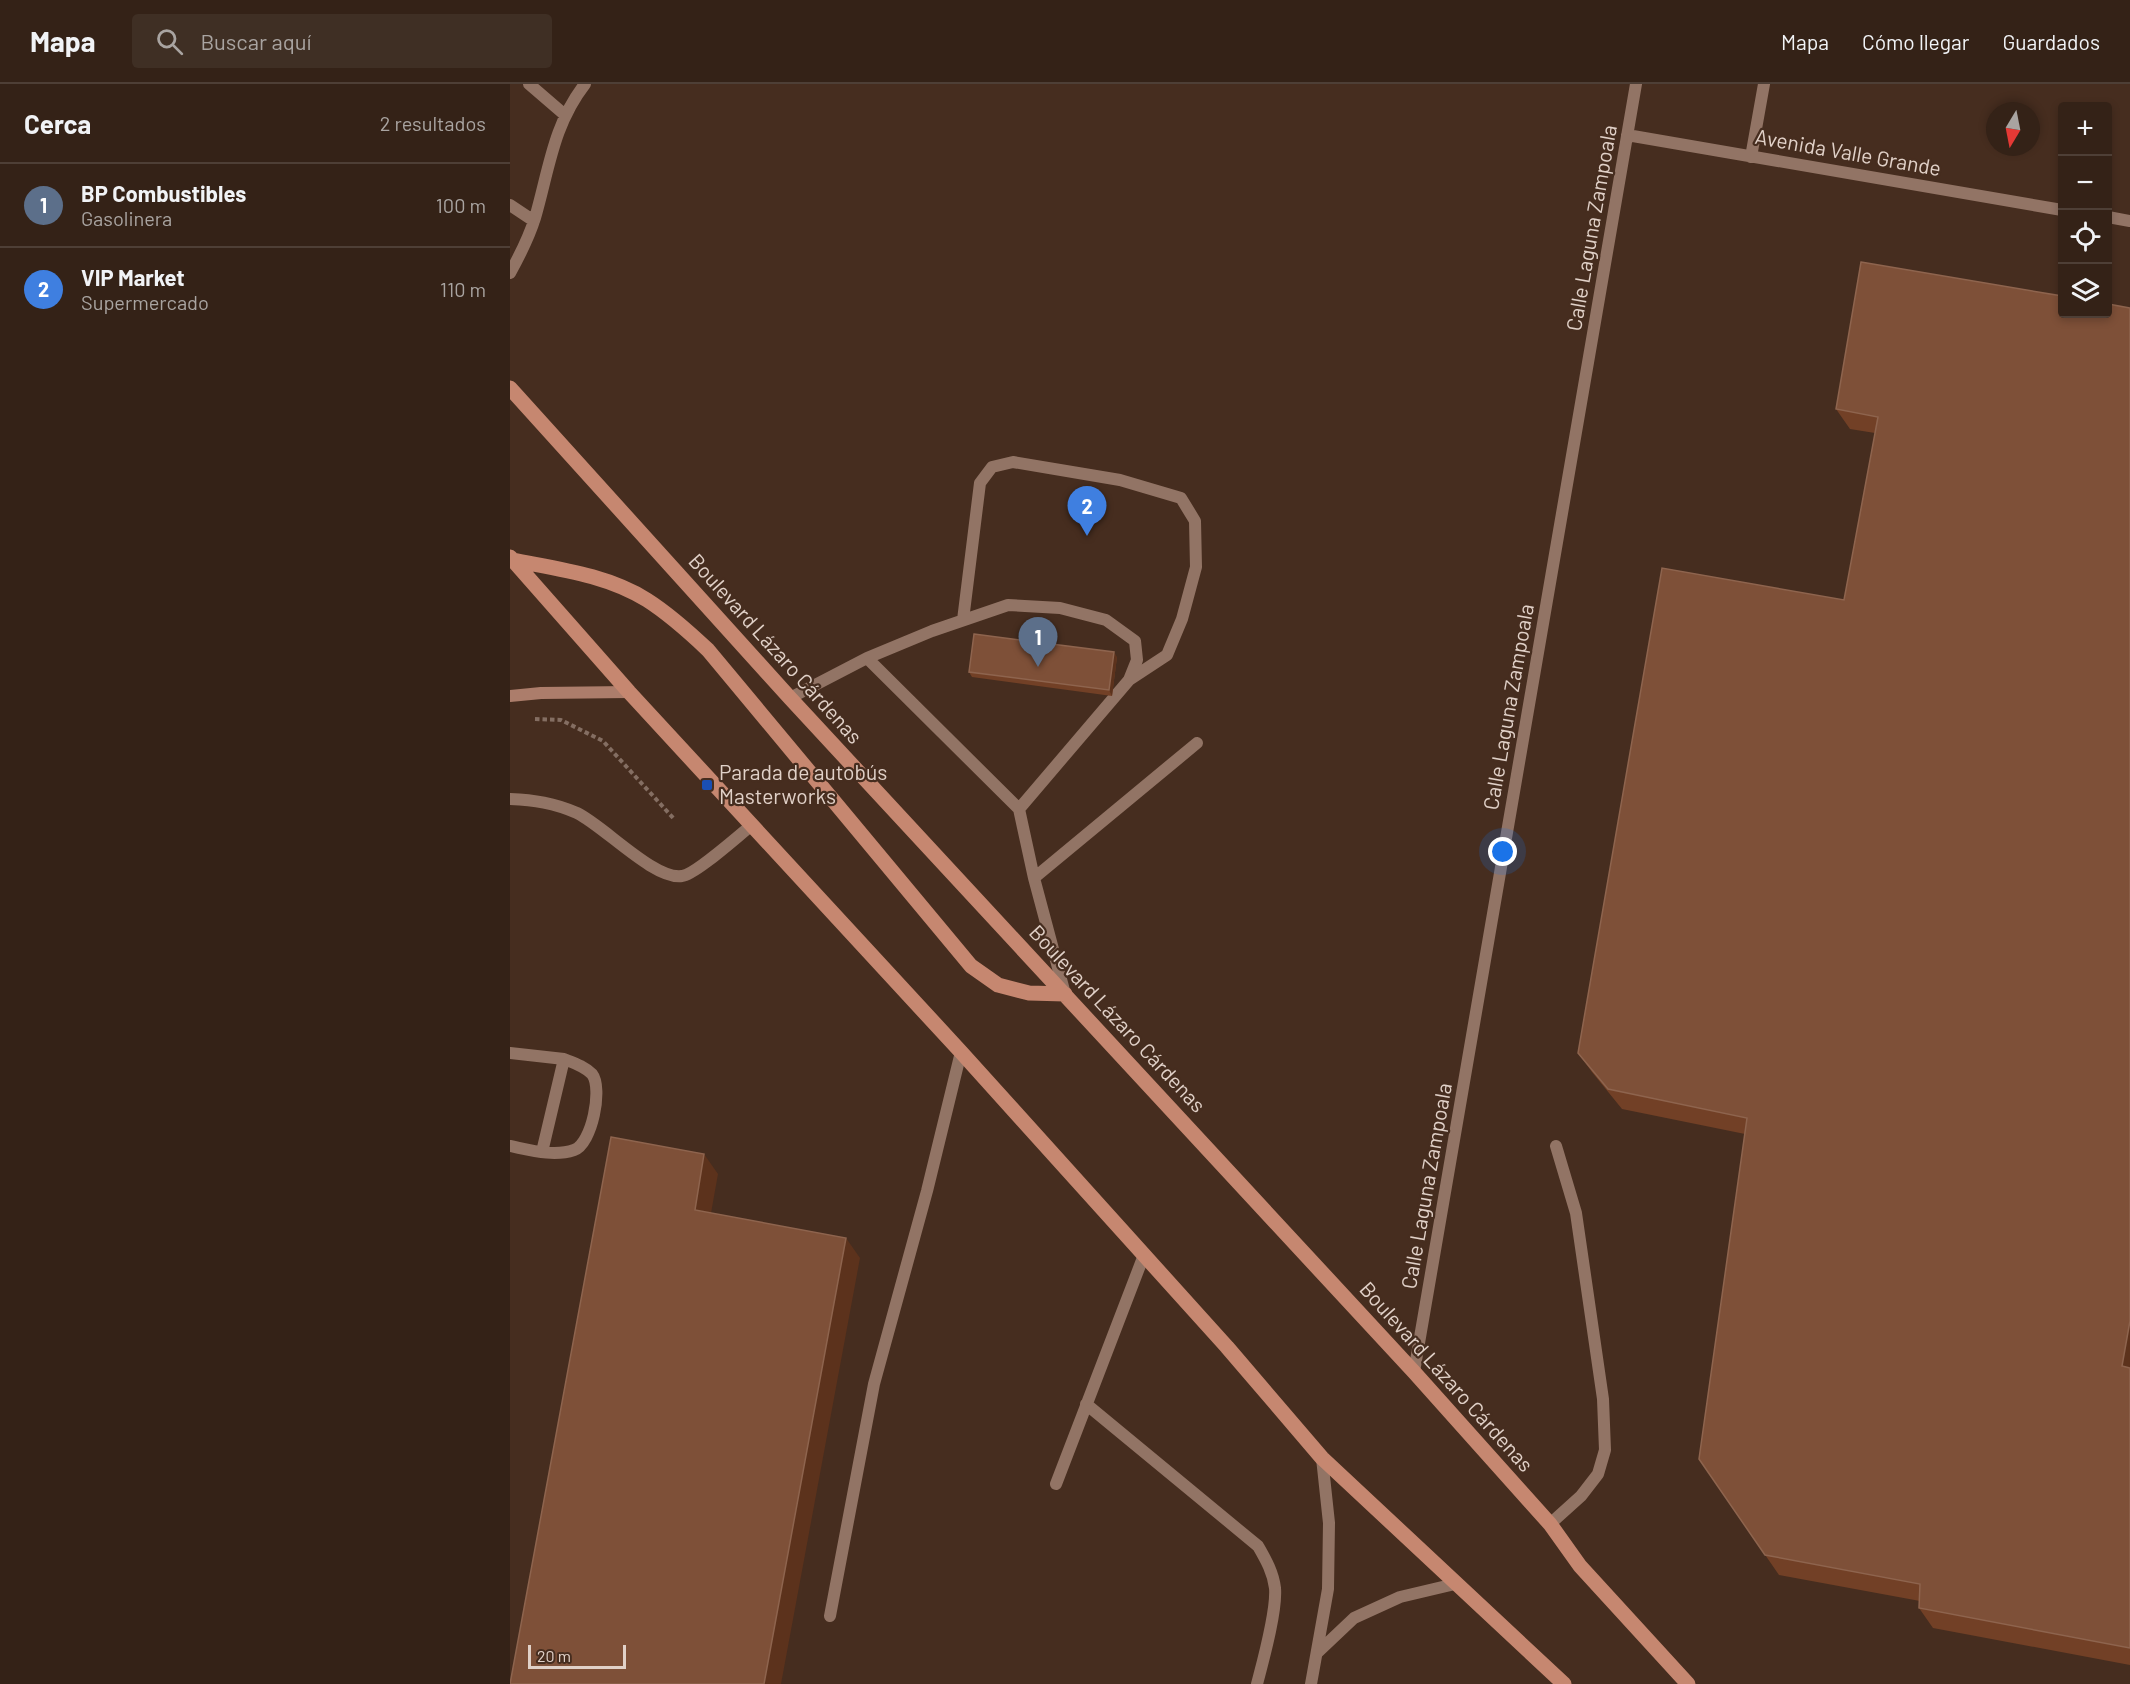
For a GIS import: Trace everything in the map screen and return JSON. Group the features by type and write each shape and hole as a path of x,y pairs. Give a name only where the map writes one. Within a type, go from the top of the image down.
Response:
{"main road":[{"name":"Boulevard Lázaro Cárdenas","path":"510,388 790,698 1414,1372 1550,1524 1581,1566 1688,1684"},
{"path":"511,559 629,692 961,1052 1227,1347 1322,1458 1564,1684"},
{"path":"511,559 594,577 646,599 666,614 708,650 971,966 998,985 1029,993 1065,994"}],"street":[{"path":"529,84 565,115"},
{"path":"510,273 534,221 558,132 565,115 585,84"},
{"name":"Calle Laguna Zampoala","path":"1414,1372 1636,84"},
{"path":"1751,157 1764,84"},
{"name":"Avenida Valle Grande","path":"1627,135 2058,209"},
{"path":"510,204 534,221"},
{"path":"2112,218 2130,221"},
{"path":"963,620 980,483 992,467 1012,462 1120,480 1181,498 1195,521 1196,567 1182,619 1167,656 1129,680 1019,809"},
{"path":"790,698 867,658 1008,605 1060,608 1106,620 1135,641 1137,660 1129,680"},
{"path":"867,658 1019,809 1034,878 1065,994"},
{"path":"510,696 541,693 629,692"},
{"path":"1034,878 1197,743"},
{"path":"510,799 538,800 578,814 646,863 667,874 683,877 752,825"},
{"path":"830,1616 873,1384 927,1191 961,1052"},
{"path":"510,1053 564,1059 581,1065 592,1075 597,1084 593,1115 585,1140 577,1149 566,1152 542,1152 510,1146"},
{"path":"542,1152 564,1059"},
{"path":"1550,1524 1581,1496 1598,1474 1605,1450 1604,1399 1576,1213 1556,1146"},
{"path":"1056,1484 1144,1255"},
{"path":"1086,1404 1258,1546 1270,1568 1275,1590 1257,1684"},
{"path":"1311,1684 1328,1578 1329,1523 1322,1458"},
{"path":"1317,1653 1354,1618 1400,1597 1455,1584"}],"path":[{"path":"531,718 561,720 603,741 675,820"}],"building":[{"path":"1861,262 2058,295 2058,318 2112,318 2112,305 2130,308 2130,1321 2122,1366 2130,1368 2130,1648 1919,1608 1920,1584 1765,1555 1699,1459 1747,1118 1608,1089 1578,1053 1662,568 1844,600 1878,417 1836,409"},
{"path":"974,634 1114,652 1109,690 969,672"},
{"path":"611,1137 704,1154 695,1210 846,1238 764,1684 510,1684"}],"place":[{"name":"VIP Market","path":"1087,536"},
{"name":"BP Combustibles","path":"1038,667"},
{"name":"Parada de autobús Masterworks","path":"707,785"}]}
